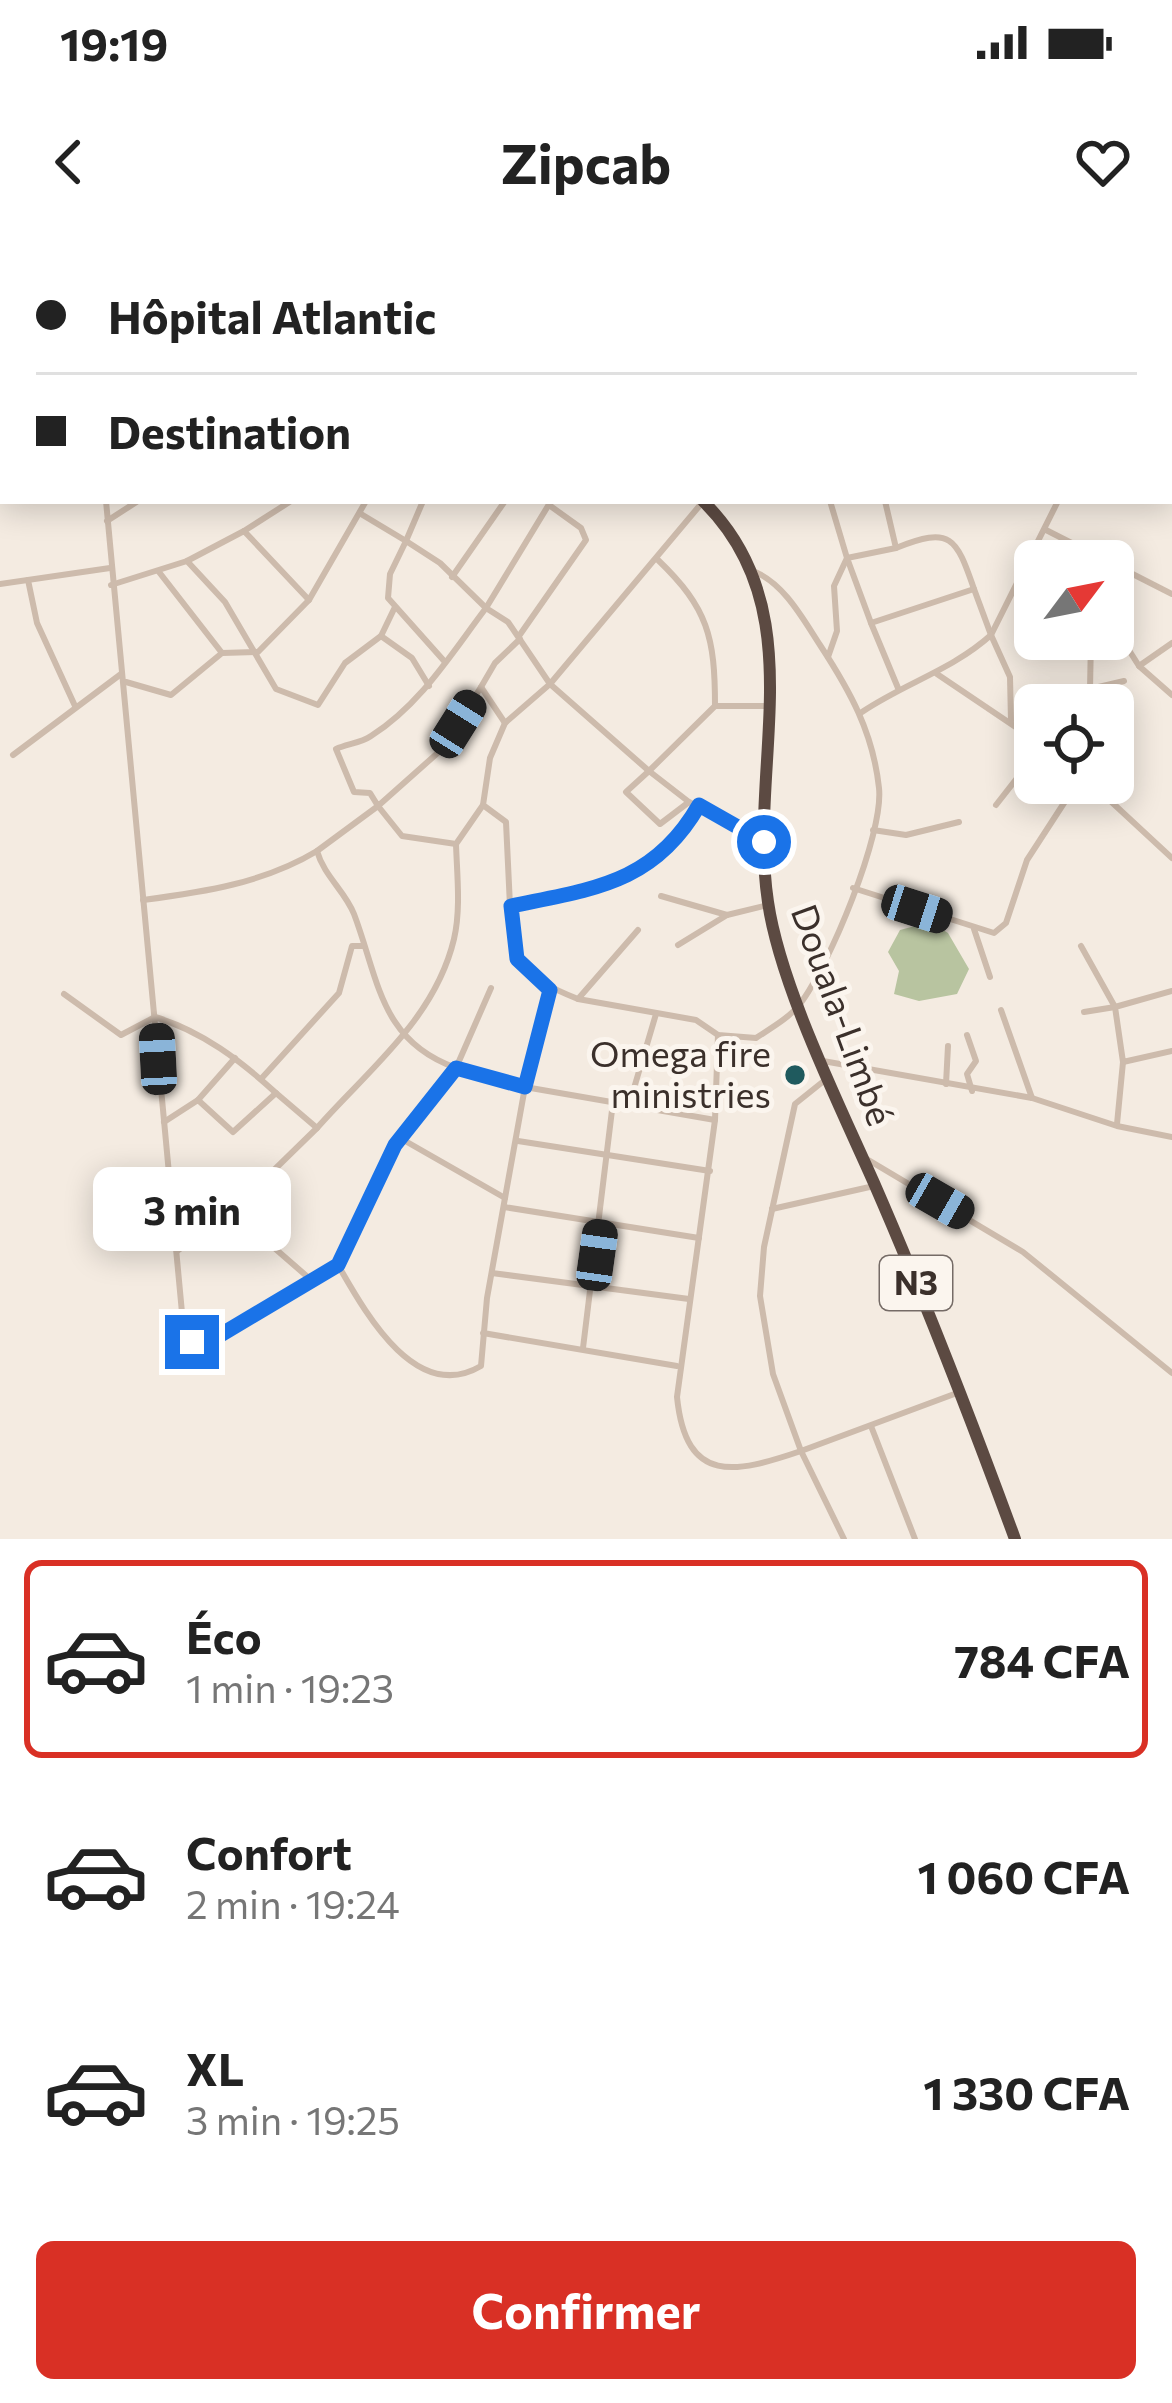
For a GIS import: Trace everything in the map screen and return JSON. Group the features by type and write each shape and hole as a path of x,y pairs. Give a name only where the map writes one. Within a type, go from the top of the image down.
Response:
{"highway":[{"name":"Douala-Limbé","path":"706,504 753,571 771,650 764,842 768,905 802,1009 960,1392 1015,1539"}],"street":[{"path":"106,504 184,1334 202,1346 338,1265 400,1138 456,1068 491,988"},
{"path":"107,520 133,504"},
{"path":"111,585 187,561 286,504"},
{"path":"14,755 75,706 123,678 171,695 222,653 258,652 309,600 365,504"},
{"path":"422,504 387,586 394,609 445,662"},
{"path":"452,577 503,504"},
{"path":"455,844 402,836 370,793 354,792 336,749 371,736 429,686 486,608 549,504"},
{"path":"142,900 246,881 290,867 378,806 441,750 495,663 520,637 586,540 581,528 551,504"},
{"path":"176,1252 232,1211 406,1038 454,941 455,844 483,805 490,758 506,723 550,684 702,504"},
{"path":"831,504 898,688"},
{"path":"887,504 896,548"},
{"path":"861,712 898,688 937,674 991,635 1057,504"},
{"path":"361,513 406,541 520,637 550,684 649,771 689,802 764,842"},
{"path":"1045,530 1065,540"},
{"path":"244,531 309,600"},
{"path":"847,558 930,535 946,538 961,551 1013,687 1011,721"},
{"path":"828,657 837,631 834,586 847,558"},
{"path":"656,559 688,592 709,626 715,706"},
{"path":"187,561 258,652 276,689 318,705 345,663 381,636 394,609"},
{"path":"0,584 110,568"},
{"path":"483,805 506,822 517,959 550,990 696,1020 718,1035 756,1038 802,1009 853,887 873,830 880,792 861,712 774,582 753,571"},
{"path":"159,572 222,653"},
{"path":"1134,575 1172,594"},
{"path":"28,580 37,623 75,706"},
{"path":"872,623 974,589"},
{"path":"381,636 412,658 429,686"},
{"path":"1139,666 1172,643"},
{"path":"1134,658 1172,695"},
{"path":"937,674 1014,723"},
{"path":"1111,684 1124,681"},
{"path":"481,687 506,723"},
{"path":"689,802 659,824 626,792 715,706 771,706"},
{"path":"996,805 1014,782"},
{"path":"853,887 994,933 1003,928 1027,860 1064,804"},
{"path":"1119,804 1172,858"},
{"path":"511,906 606,888 623,880 675,841 699,805"},
{"path":"873,830 906,835 959,822"},
{"path":"317,851 321,867 353,912 386,1008 424,1056 525,1087 715,1120"},
{"path":"661,896 727,915"},
{"path":"679,945 727,915 768,905"},
{"path":"974,928 990,977"},
{"path":"578,999 638,930"},
{"path":"261,1079 339,993 352,946 363,946"},
{"path":"1081,946 1115,1007 1123,1062 1117,1126"},
{"path":"338,1265 392,1346 425,1368 461,1374 481,1366 492,1273 525,1087 550,990"},
{"path":"1084,1012 1172,991"},
{"path":"64,994 121,1035 155,1017"},
{"path":"1001,1010 1032,1097"},
{"path":"629,1105 656,1013"},
{"path":"155,1017 236,1058 317,1128"},
{"path":"718,1035 710,1171 677,1366 679,1421 702,1461 739,1469 960,1392"},
{"path":"967,1035 976,1061 968,1074 972,1091"},
{"path":"946,1084 948,1046"},
{"path":"1123,1062 1172,1051"},
{"path":"163,1122 198,1100 236,1058"},
{"path":"823,1061 972,1091 1032,1097 1117,1126 1172,1137"},
{"path":"829,1078 795,1104 760,1278 762,1314 781,1402 844,1539"},
{"path":"198,1100 232,1132 276,1093"},
{"path":"583,1348 602,1225 613,1102"},
{"path":"400,1138 504,1203 602,1225 699,1238"},
{"path":"518,1141 710,1171"},
{"path":"862,1156 1023,1252 1172,1373"},
{"path":"772,1209 875,1186"},
{"path":"232,1211 310,1279"},
{"path":"492,1273 689,1299"},
{"path":"483,1333 677,1366"},
{"path":"871,1426 915,1539"}],"green space":[{"path":"930,922 948,933 969,969 957,994 919,1001 894,994 899,971 888,952 900,930"}],"place":[{"name":"Omega fire ministries","path":"795,1075"}],"route":[{"path":"192,1342 202,1346 338,1265 395,1145 456,1068 525,1087 550,990 517,959 511,906 606,888 623,880 675,841 699,805 764,842"}]}
